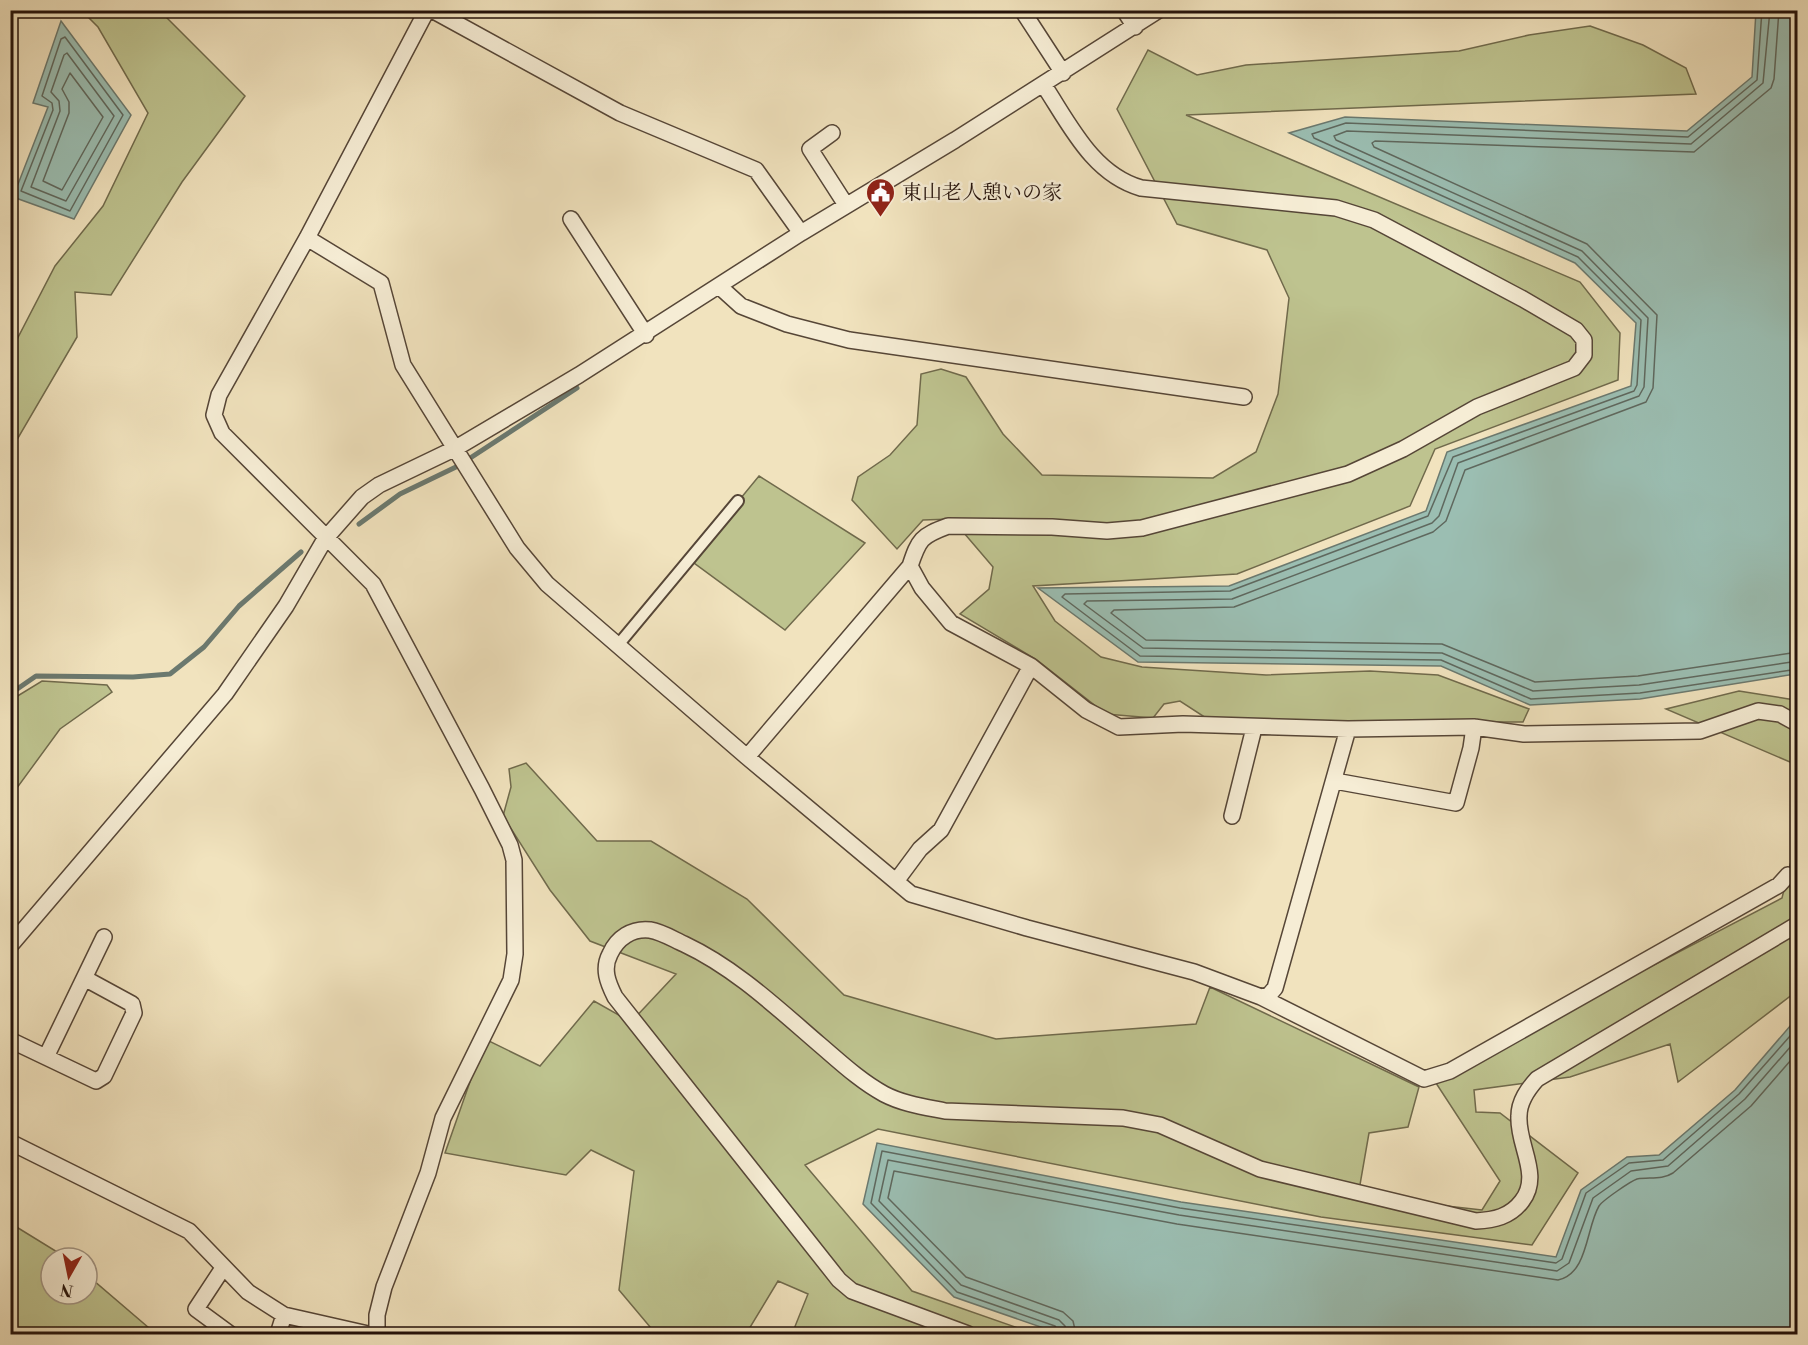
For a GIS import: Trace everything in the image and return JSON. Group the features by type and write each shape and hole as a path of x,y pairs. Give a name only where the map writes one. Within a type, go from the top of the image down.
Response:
{"street":[{"path":"377,1335 377,1315 384,1287 428,1173 443,1118 511,980 515,954 514,860 510,845 482,789 374,584 325,539 222,433 214,416 219,395 307,238 427,10"},
{"path":"432,10 620,113 756,170 801,233"},
{"path":"1022,10 1063,73"},
{"path":"1124,10 1134,27"},
{"path":"10,946 225,694 286,606 325,539 362,497 378,485 456,448 646,335 801,233 1063,73 1159,10"},
{"path":"747,758 910,566 918,542 932,532 948,526 1052,527 1107,531 1142,528 1348,474 1403,449 1477,407 1574,368 1581,363 1584,355 1584,340 1576,330 1523,299 1374,220 1336,208 1141,188 1126,184 1100,166 1043,84"},
{"path":"832,133 810,149 846,205"},
{"path":"571,219 646,335"},
{"path":"307,238 381,283 403,364 517,548 547,585 747,758 897,880 911,894 1027,928 1194,972 1261,997 1424,1079 1438,1077 1779,885 1788,875"},
{"path":"720,287 741,306 787,324 849,340 1244,397"},
{"path":"618,645 738,501"},
{"path":"910,566 922,588 951,623 1031,666 1086,710 1119,727 1183,724 1254,728 1348,729 1474,727 1524,734 1700,731 1758,711 1780,714 1797,724"},
{"path":"897,880 920,849 941,830 1031,666"},
{"path":"1335,781 1456,803 1471,748 1474,727"},
{"path":"1232,816 1254,728"},
{"path":"1261,997 1269,995 1275,988 1348,729"},
{"path":"962,1334 852,1291 839,1280 615,997 608,982 606,969 608,956 616,942 636,931 648,930 701,952 751,985 850,1070 884,1094 918,1106 956,1112 1123,1118 1160,1125 1260,1169 1476,1221 1504,1216 1513,1211 1527,1194 1530,1176 1519,1116 1522,1099 1537,1079 1797,924"},
{"path":"46,1058 104,938"},
{"path":"10,1040 96,1082 104,1076 134,1012 132,1004 86,979"},
{"path":"10,1142 189,1231 248,1292 284,1316 368,1335"},
{"path":"223,1268 196,1310 230,1335"},
{"path":"278,1335 284,1316"}],"green space":[{"path":"82,11 160,11 245,96 182,182 111,295 75,292 77,337 11,450 11,351 55,266 103,206 148,113 98,27"},
{"path":"1590,26 1643,45 1686,68 1696,94 1186,115 1580,282 1620,333 1618,380 1435,449 1410,506 1237,574 1033,586 1055,621 1101,657 1142,667 1266,675 1370,671 1438,675 1529,709 1523,722 1347,722 1206,718 1180,701 1164,704 1153,718 1106,714 1037,660 960,614 989,589 993,567 952,519 923,520 897,549 852,500 858,477 890,455 917,425 921,374 941,369 966,377 1003,434 1042,475 1213,478 1256,452 1278,394 1289,298 1267,250 1177,224 1117,109 1148,50 1197,75 1246,65 1459,51 1529,35"},
{"path":"759,476 865,543 785,630 690,560"},
{"path":"42,681 107,685 112,692 60,729 14,792 10,791 11,700"},
{"path":"1739,691 1795,700 1798,703 1797,765 1666,709"},
{"path":"526,763 597,841 651,841 747,899 844,995 996,1039 1196,1024 1210,987 1419,1087 1408,1127 1369,1133 1358,1196 1482,1210 1500,1181 1434,1080 1782,898 1797,837 1797,991 1678,1082 1670,1044 1570,1077 1474,1090 1476,1112 1500,1113 1578,1173 1532,1245 1321,1217 878,1129 805,1165 912,1291 1035,1334 986,1334 940,1319 907,1334 792,1334 808,1294 778,1281 746,1334 656,1334 619,1290 634,1171 591,1150 566,1175 445,1153 485,1039 540,1066 594,1001 631,1022 676,974 590,941 550,890 503,816 511,787 509,769"},
{"path":"10,1223 47,1246 39,1246 39,1306 99,1306 99,1285 156,1334 11,1334"}],"water":[{"path":"1756,11 1797,11 1797,677 1795,674 1640,699 1530,705 1441,666 1138,662 1038,588 1229,586 1426,511 1447,452 1631,386 1636,323 1575,263 1289,133 1345,117 1687,131 1752,77"},
{"path":"61,21 131,115 74,219 13,197 48,107 33,103"},
{"path":"1797,1018 1797,1334 1061,1334 954,1297 863,1204 877,1143 1181,1202 1556,1257 1581,1190 1627,1157 1659,1155 1735,1090"}],"waterway":[{"path":"359,524 400,494 458,466 577,388"},
{"path":"10,694 36,676 133,677 170,674 204,647 239,606 301,552"}],"place":[{"name":"東山老人憩いの家","path":"881,218"}]}
